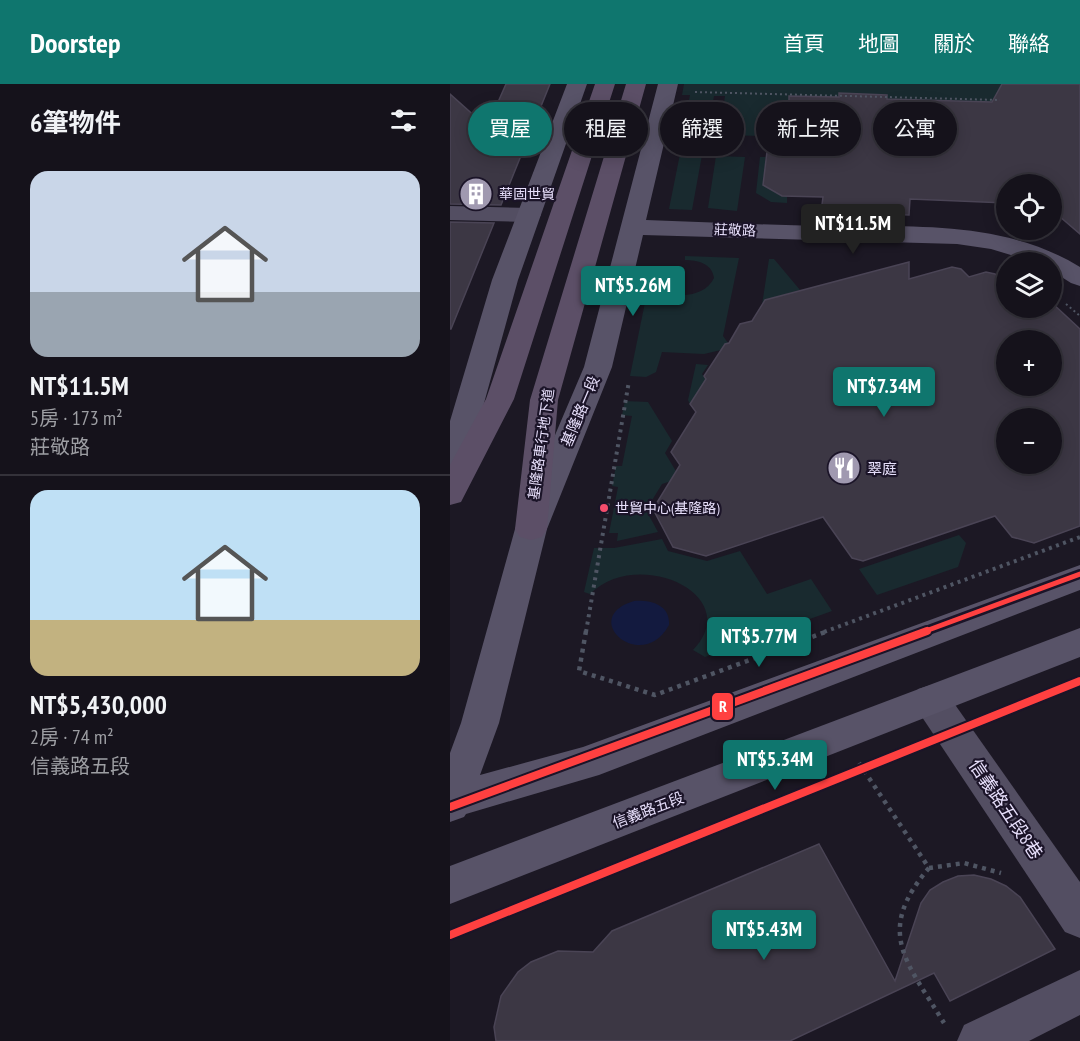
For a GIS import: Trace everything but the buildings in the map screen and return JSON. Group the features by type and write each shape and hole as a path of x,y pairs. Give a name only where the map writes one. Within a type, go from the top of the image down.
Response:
{"main road":[{"path":"450,472 505,280 577,84"},
{"path":"450,494 500,399 605,84"},
{"name":"基隆路車行地下道","path":"531,529 544,400 636,84"},
{"name":"基隆路一段","path":"451,802 480,723 531,529 598,367 633,227 677,88"},
{"name":"莊敬路","path":"633,227 957,237 1022,248 1064,266 1080,278"},
{"path":"451,802 585,763 1080,577"},
{"name":"信義路五段","path":"450,885 1080,642"}],"street":[{"path":"450,213 529,215"},
{"name":"信義路五段8巷","path":"931,700 1080,918"},
{"path":"965,1036 1080,992"}],"path":[{"path":"677,88 1000,100"},
{"path":"630,376 579,670 655,695 1080,537"},
{"path":"840,735 929,867"},
{"path":"965,1036 903,953 898,920 909,892 929,867 964,862 1002,873"}],"shaded area":[{"path":"684,84 1002,84 992,102 790,96 789,102 756,102 756,136 744,136 744,102 724,102 725,96 714,96 713,102 689,102 690,95 682,95"},
{"path":"680,156 702,156 692,210 669,209"},
{"path":"716,156 745,157 737,211 708,208"},
{"path":"760,157 766,157 763,185 782,196 787,196 787,203 771,202 756,193"},
{"path":"685,256 739,258 723,336 728,343 721,350 704,354 662,352 656,372 646,377 630,376 650,278 663,290 682,295 701,291 709,286 714,278 707,266 685,260"},
{"path":"769,259 774,259 800,290 765,300 762,305"},
{"path":"696,364 708,365 702,374 709,384 690,404 688,400"},
{"path":"625,401 648,402 672,441 665,453 680,478 662,484 646,510 658,532 617,541 618,533 609,533 618,487 612,486 616,466 622,466 632,416 622,415"},
{"path":"959,535 966,543 958,567 877,595 859,569"},
{"path":"662,539 668,551 707,561 740,551 767,594 811,579 832,611 705,657 693,650 706,630 706,611 696,595 679,583 658,576 634,575 610,580 590,594 584,592 594,548 614,548"}],"water":[{"path":"634,601 646,601 658,605 663,608 668,618 669,625 657,639 644,645 631,644 620,638 613,629 612,619 618,609"}],"transit line":[{"name":"R","path":"450,807 1080,574"},
{"name":"R","path":"450,935 1080,681"}],"place":[{"name":"華固世貿","path":"476,194"},
{"name":"翠庭","path":"844,468"},
{"name":"世貿中心(基隆路)","path":"604,508"}]}
